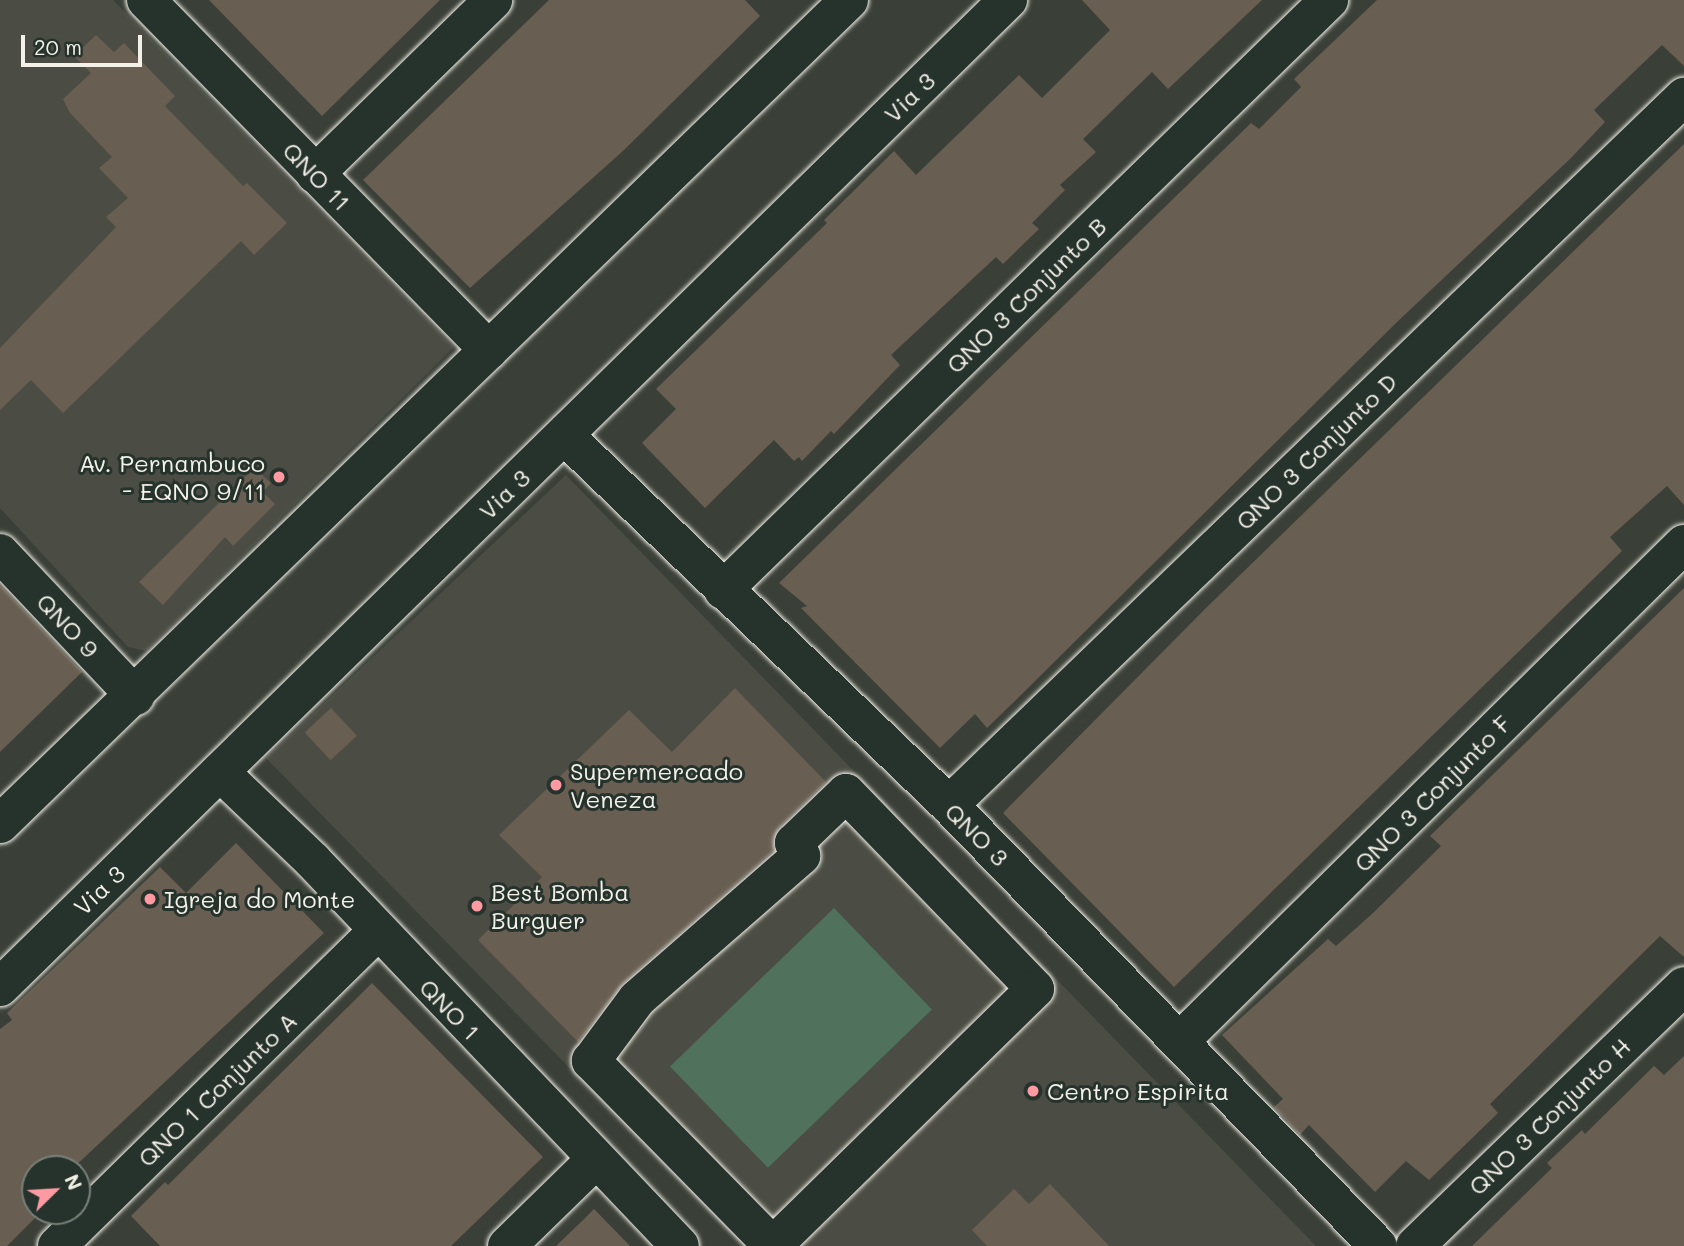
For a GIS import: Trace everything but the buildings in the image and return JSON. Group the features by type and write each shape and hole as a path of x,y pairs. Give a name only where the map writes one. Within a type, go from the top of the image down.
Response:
{"street":[{"name":"QNO 11","path":"146,0 489,350"},
{"path":"315,174 494,0"},
{"path":"0,824 135,696 849,0"},
{"path":"962,46 994,0"},
{"name":"Via 3","path":"0,987 1008,0"},
{"name":"QNO 3 Conjunto B","path":"723,590 1329,0"},
{"name":"QNO 3 Conjunto D","path":"949,805 1684,97"},
{"name":"QNO 3","path":"564,435 949,805 1378,1246"},
{"name":"QNO 3 Conjunto F","path":"1180,1041 1684,544"},
{"name":"QNO 9","path":"0,554 135,696"},
{"name":"QNO 1","path":"220,772 312,860 376,932 680,1246"},
{"path":"846,793 1035,989 773,1246 591,1061 637,999 802,856 794,843 846,793"},
{"name":"QNO 1 Conjunto A","path":"57,1246 376,932"},
{"name":"QNO 3 Conjunto H","path":"1415,1246 1684,986"},
{"path":"507,1246 595,1160"}],"shaded area":[{"path":"0,0 113,0 454,347 146,651 128,647 0,508"},
{"path":"566,475 1316,1246 744,1246 266,758"}],"green space":[{"path":"834,908 932,1009 768,1168 670,1066"}],"place":[{"name":"Av. Pernambuco - EQNO 9/11","path":"279,477"},
{"name":"Supermercado Veneza","path":"556,785"},
{"name":"Igreja do Monte","path":"150,899"},
{"name":"Best Bomba Burguer","path":"477,906"},
{"name":"Centro Espirita","path":"1033,1091"}]}
